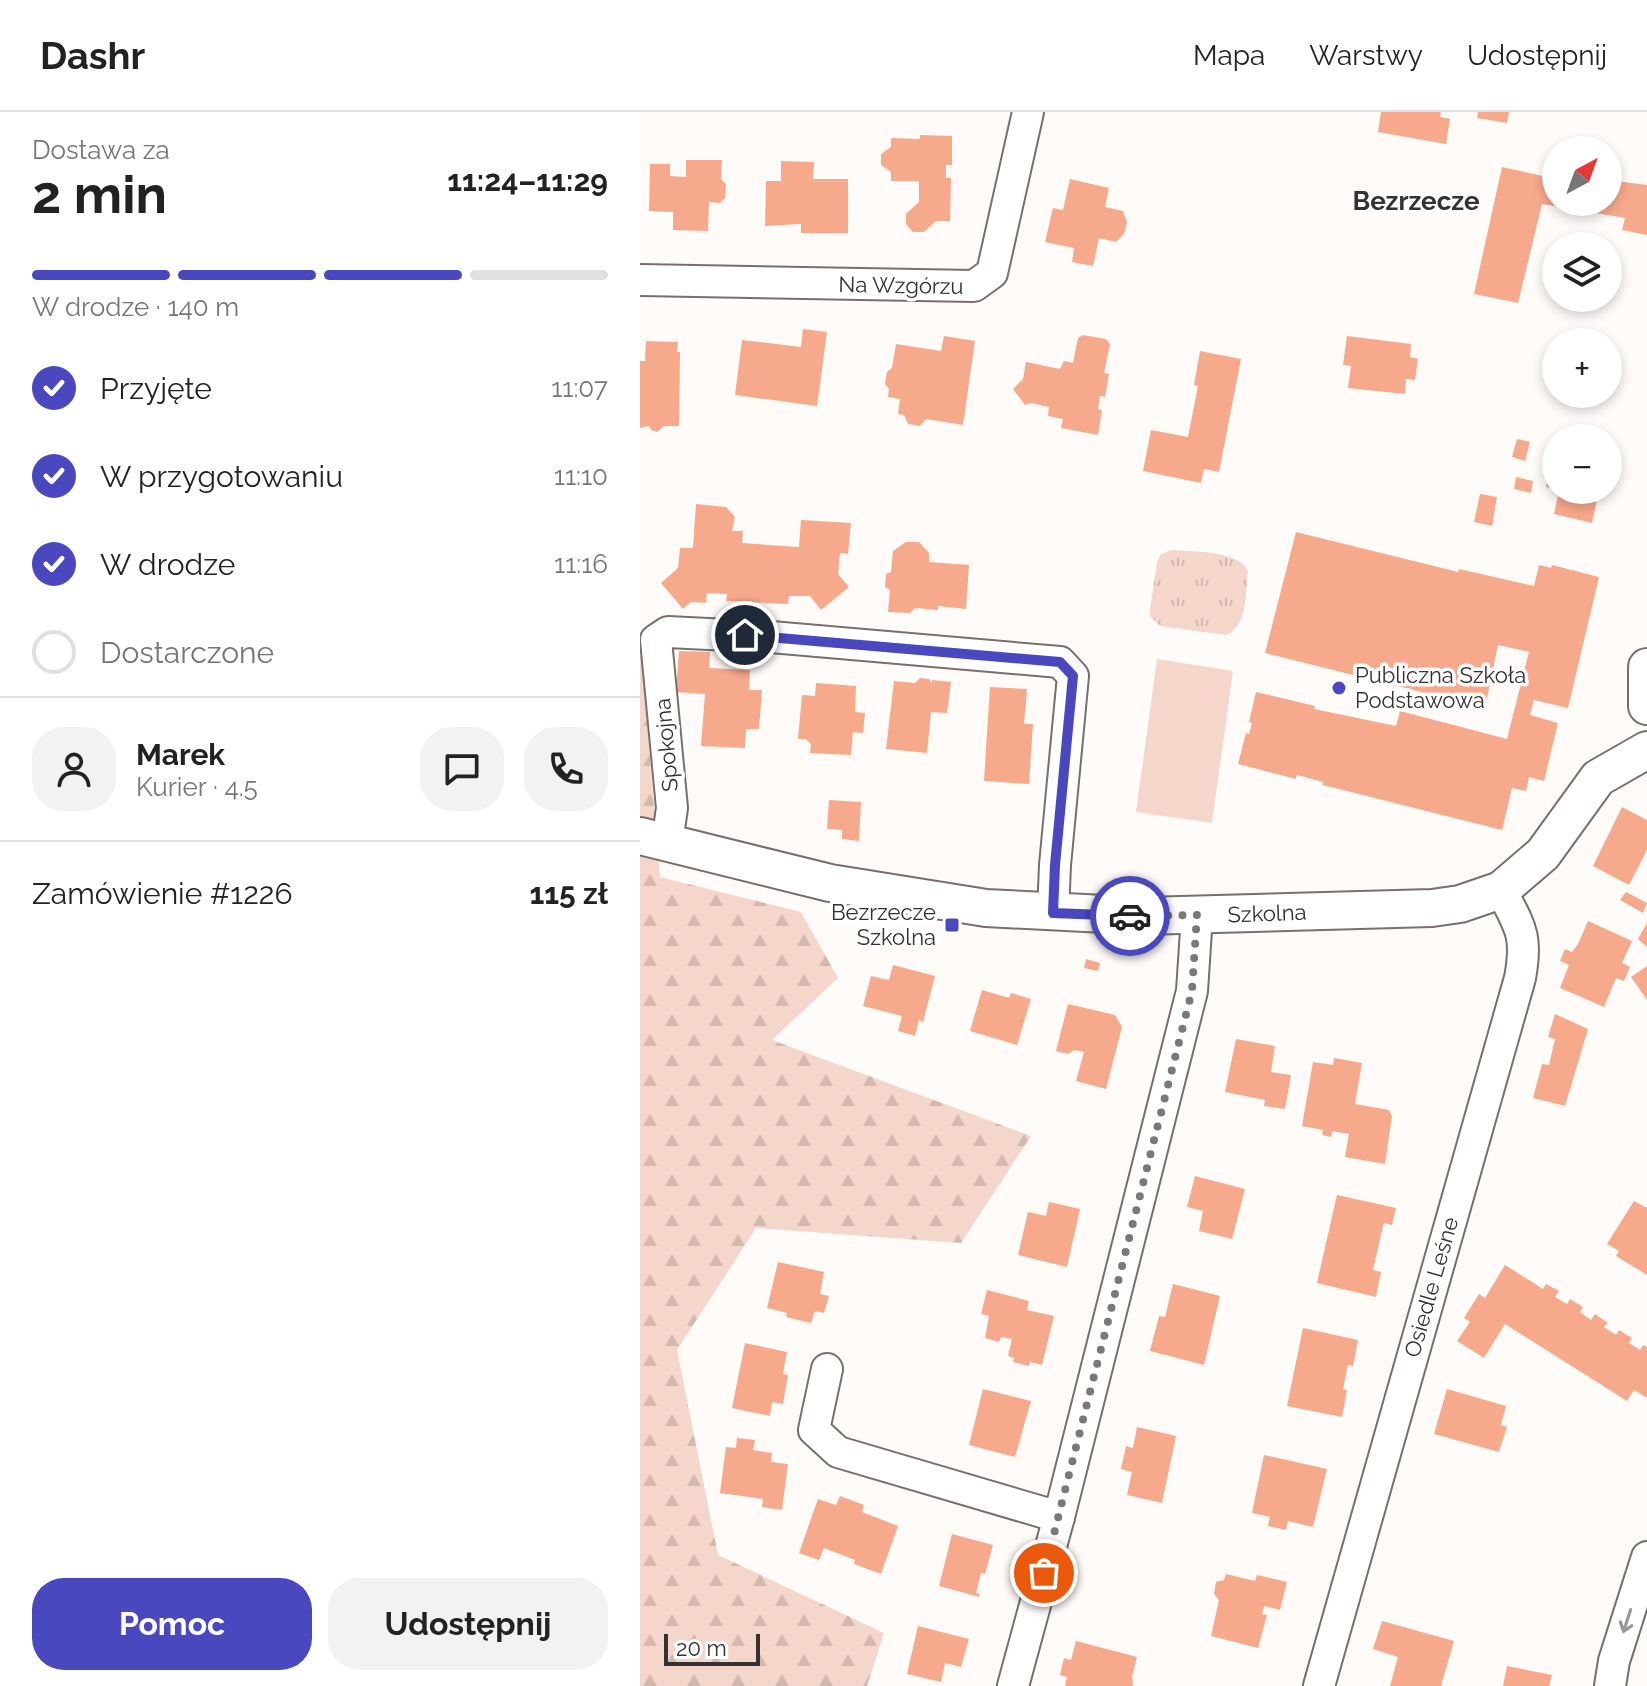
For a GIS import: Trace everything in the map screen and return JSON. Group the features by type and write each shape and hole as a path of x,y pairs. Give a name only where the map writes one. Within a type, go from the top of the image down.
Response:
{"street":[{"name":"Na Wzgórzu","path":"640,280 974,286 992,273 1028,112"},
{"name":"Spokojna","path":"654,840 672,808 656,640 668,632 771,637 1060,662 1073,676 1053,913"},
{"path":"1647,667 1647,706"},
{"name":"Szkolna","path":"654,840 830,883 986,908 1144,916 1432,908 1460,904 1501,890 1528,869 1553,843 1598,778 1647,750"},
{"name":"Osiedle Leśne","path":"1319,1686 1520,978 1524,940 1501,890"},
{"path":"1013,1686 1192,991 1197,915"},
{"path":"827,1369 814,1430 838,1452 1059,1517"},
{"path":"1610,1686 1614,1661 1647,1557"}],"green space":[{"path":"1172,550 1214,553 1243,564 1248,571 1244,608 1233,631 1226,635 1160,626 1150,616 1157,562 1161,554"},
{"path":"640,642 660,877 801,912 838,978 772,1040 1031,1136 961,1243 756,1228 677,1350 718,1555 884,1633 867,1686 640,1686"},
{"path":"1157,659 1233,671 1212,823 1136,812"}],"building":[{"path":"1381,112 1441,112 1440,117 1450,119 1446,144 1378,132"},
{"path":"1478,112 1509,112 1507,123 1477,118"},
{"path":"920,135 952,136 952,165 946,165 946,178 951,178 950,221 936,221 924,232 913,232 906,224 906,214 919,202 919,181 891,181 891,172 881,165 881,154 891,147 891,138 920,139"},
{"path":"686,160 722,160 721,179 726,184 725,198 720,203 709,202 708,231 673,230 673,212 649,211 650,164 670,164 670,176 686,177"},
{"path":"781,161 814,162 813,179 848,179 848,233 801,233 801,224 765,226 766,181 781,181"},
{"path":"1502,167 1542,176 1542,204 1518,303 1474,294"},
{"path":"1070,179 1109,188 1105,207 1123,211 1127,222 1124,234 1116,242 1099,238 1093,266 1072,262 1074,248 1045,242 1053,208 1063,210"},
{"path":"1622,182 1647,185 1647,235 1622,230 1625,218 1613,216 1622,216"},
{"path":"803,329 827,332 817,406 735,395 742,340 801,347"},
{"path":"1083,335 1106,339 1110,344 1104,373 1109,374 1105,397 1100,396 1098,409 1102,410 1098,435 1061,428 1063,419 1048,416 1049,407 1031,403 1025,405 1013,389 1023,379 1026,362 1060,369 1064,361 1073,363 1078,338"},
{"path":"944,336 975,341 963,425 926,419 920,426 908,424 904,415 898,414 900,399 888,397 889,389 885,384 887,372 892,368 896,344 941,351"},
{"path":"1347,336 1411,344 1410,357 1418,359 1415,380 1406,379 1405,394 1348,388 1351,366 1343,365"},
{"path":"646,341 678,342 677,352 680,352 679,426 664,426 657,432 649,426 640,428 640,361 645,361"},
{"path":"1200,351 1241,359 1219,472 1204,469 1201,483 1143,471 1151,430 1188,437 1198,386 1194,385"},
{"path":"1517,439 1530,442 1525,461 1512,457"},
{"path":"1516,477 1533,481 1531,493 1514,489"},
{"path":"1480,494 1497,497 1492,526 1474,522"},
{"path":"696,504 726,507 735,517 732,531 743,531 742,543 799,547 801,520 851,523 848,554 840,553 838,574 849,587 821,610 810,596 789,596 788,604 726,601 727,594 707,593 706,603 691,602 683,609 661,583 678,568 680,548 693,548"},
{"path":"1556,504 1596,504 1592,523 1554,514"},
{"path":"1296,532 1458,572 1459,569 1534,586 1539,565 1551,568 1552,565 1599,577 1568,708 1534,700 1530,715 1558,723 1544,781 1529,777 1526,791 1512,788 1502,830 1323,785 1323,782 1297,775 1296,779 1238,764 1246,733 1249,734 1252,723 1249,722 1256,692 1315,706 1314,709 1396,726 1400,711 1507,739 1529,652 1498,645 1485,708 1265,653"},
{"path":"906,542 919,542 929,553 929,562 969,565 966,609 938,606 938,610 915,608 910,613 888,612 890,590 885,587 886,574 891,572 893,551"},
{"path":"679,651 710,652 709,668 750,670 749,690 762,690 759,729 746,729 745,748 701,746 705,694 676,692"},
{"path":"920,678 929,679 932,684 932,680 951,682 947,713 931,712 927,753 886,749 894,681 915,683"},
{"path":"816,683 856,686 855,712 865,713 863,733 853,732 851,755 810,753 811,744 806,739 798,739 802,695 815,696"},
{"path":"990,687 1027,689 1024,724 1033,724 1029,784 984,781"},
{"path":"829,800 861,802 859,841 842,839 842,830 827,829"},
{"path":"1622,807 1647,820 1647,850 1629,885 1593,866"},
{"path":"1626,892 1647,903 1643,913 1620,900"},
{"path":"1588,921 1632,941 1622,963 1630,967 1624,981 1616,978 1604,1007 1560,988 1569,965 1560,961 1565,949 1572,952"},
{"path":"1647,923 1647,947 1638,939"},
{"path":"1086,959 1100,963 1098,971 1084,968"},
{"path":"893,965 935,976 923,1022 919,1020 915,1036 898,1031 902,1016 863,1006 871,976 889,980"},
{"path":"1647,966 1647,1000 1631,977"},
{"path":"982,990 1009,998 1011,993 1031,999 1017,1045 970,1031"},
{"path":"1068,1004 1115,1015 1122,1027 1106,1089 1076,1081 1084,1052 1074,1050 1068,1054 1056,1051"},
{"path":"1555,1014 1588,1029 1565,1106 1533,1098 1542,1064 1549,1065 1555,1039 1548,1037"},
{"path":"1236,1039 1275,1046 1271,1072 1291,1075 1285,1109 1264,1106 1265,1100 1225,1092"},
{"path":"1334,1058 1362,1063 1355,1104 1389,1110 1392,1116 1385,1164 1345,1157 1349,1134 1332,1131 1331,1137 1322,1135 1323,1130 1302,1126 1313,1062 1333,1065"},
{"path":"1195,1176 1245,1189 1232,1239 1199,1231 1203,1211 1187,1207"},
{"path":"1337,1195 1396,1208 1392,1225 1384,1223 1373,1270 1381,1272 1376,1297 1317,1283"},
{"path":"1634,1201 1647,1208 1647,1275 1616,1256 1619,1251 1607,1244"},
{"path":"1049,1202 1080,1209 1067,1267 1018,1255 1028,1212 1046,1216"},
{"path":"778,1262 824,1272 820,1294 829,1296 824,1313 815,1311 811,1323 767,1308"},
{"path":"1505,1265 1543,1289 1546,1284 1559,1291 1555,1297 1567,1304 1570,1299 1583,1307 1580,1312 1591,1320 1595,1314 1608,1323 1604,1327 1616,1335 1619,1330 1632,1338 1629,1343 1640,1350 1643,1345 1647,1347 1647,1398 1634,1390 1627,1401 1505,1324 1484,1358 1457,1341 1470,1322 1464,1318 1479,1294 1485,1298"},
{"path":"1173,1284 1220,1296 1204,1365 1150,1351 1159,1316 1165,1317"},
{"path":"987,1290 1029,1301 1027,1310 1054,1316 1042,1365 1013,1362 1014,1358 1008,1356 1012,1339 1001,1337 999,1342 985,1338 989,1316 981,1314"},
{"path":"1303,1328 1358,1340 1353,1366 1348,1365 1343,1389 1347,1390 1342,1417 1287,1406"},
{"path":"745,1343 787,1352 783,1374 788,1375 783,1404 772,1402 770,1416 732,1408"},
{"path":"983,1389 1031,1401 1015,1457 969,1445"},
{"path":"1447,1389 1506,1406 1501,1425 1507,1427 1499,1452 1434,1434"},
{"path":"1137,1427 1176,1436 1162,1503 1127,1495 1132,1472 1121,1469 1126,1446 1133,1448"},
{"path":"737,1438 755,1440 753,1450 772,1453 771,1462 788,1464 782,1510 762,1507 763,1499 720,1493 726,1447 736,1448"},
{"path":"1264,1455 1327,1469 1313,1527 1288,1521 1286,1530 1268,1526 1270,1517 1252,1513"},
{"path":"840,1496 864,1505 862,1512 898,1526 881,1574 824,1548 819,1560 799,1553 818,1499 836,1505"},
{"path":"952,1534 993,1545 985,1574 981,1573 976,1593 980,1594 979,1597 939,1586"},
{"path":"1226,1574 1255,1581 1257,1575 1287,1582 1280,1610 1264,1606 1262,1614 1267,1615 1258,1648 1211,1636 1219,1600 1214,1594 1216,1582 1224,1580"},
{"path":"1382,1621 1454,1641 1441,1686 1390,1686 1398,1657 1373,1649"},
{"path":"918,1626 969,1639 961,1667 945,1663 941,1682 907,1674"},
{"path":"1076,1641 1137,1657 1133,1686 1065,1686 1067,1677 1060,1675 1064,1658 1071,1660"},
{"path":"1507,1666 1552,1675 1549,1686 1503,1686"}],"way so far":[{"path":"1044,1573 1192,991 1197,915 1130,916"}],"place":[{"name":"Publiczna Szkoła Podstawowa","path":"1339,688"},
{"name":"Bezrzecze Szkolna","path":"952,925"}],"district":[{"name":"Bezrzecze","path":"1416,201"}],"route":[{"path":"745,635 1060,662 1073,676 1053,913 1130,916"}]}
